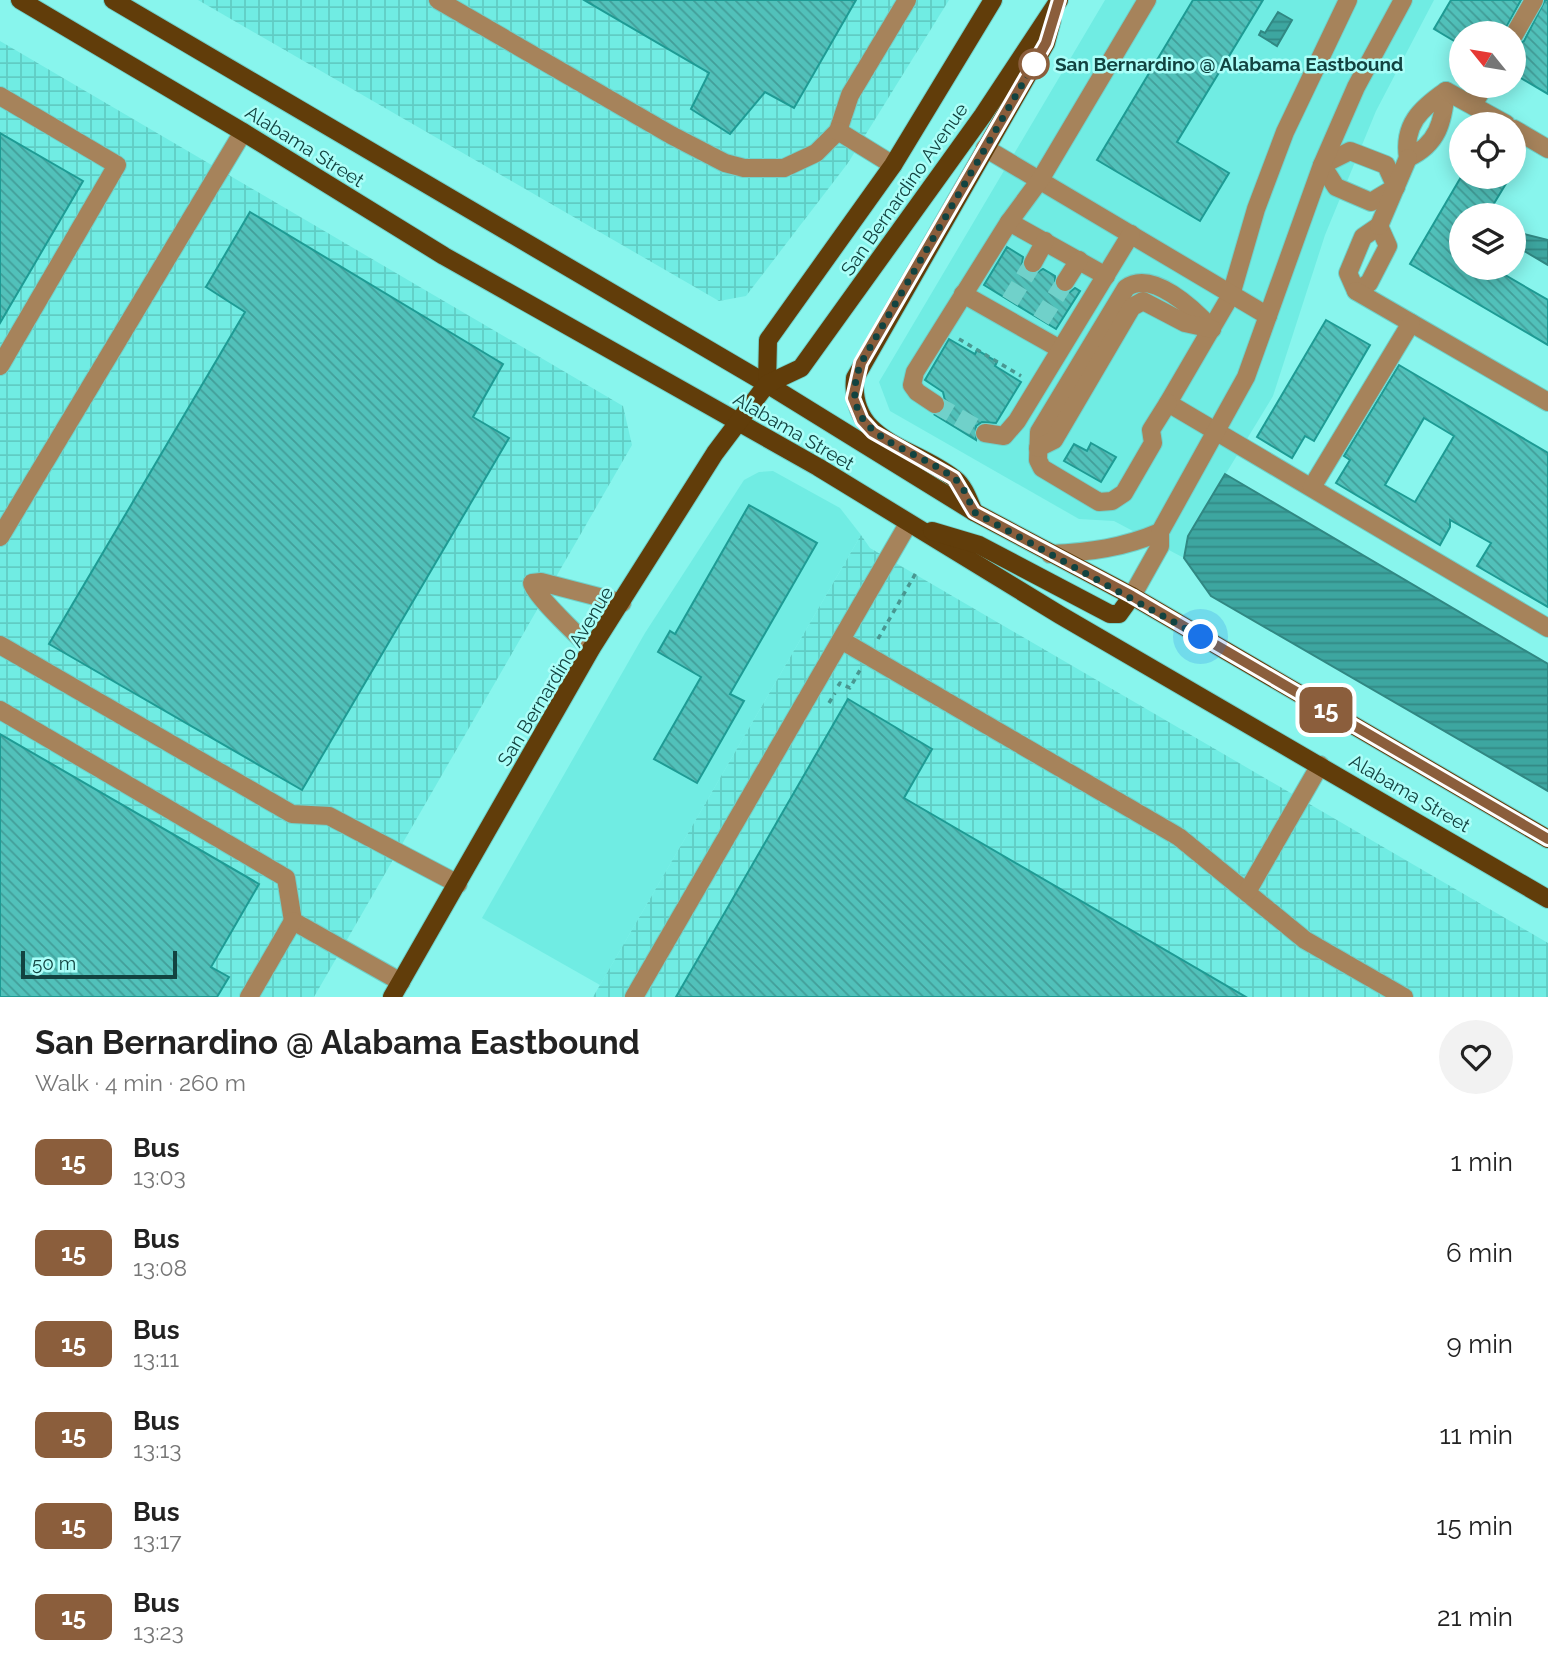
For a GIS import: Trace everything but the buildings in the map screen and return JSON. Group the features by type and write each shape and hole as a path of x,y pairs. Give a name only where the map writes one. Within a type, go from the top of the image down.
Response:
{"main road":[{"name":"Alabama Street","path":"20,0 243,132 443,256 818,467 908,524 1548,899"},
{"name":"Alabama Street","path":"113,0 767,384 974,512 1132,596 1548,839"},
{"name":"San Bernardino Avenue","path":"767,384 768,340 893,165 993,0"},
{"name":"San Bernardino Avenue","path":"397,990 591,649 737,422 767,384 801,368 975,126 1058,1"},
{"path":"974,512 954,478 873,432 862,420 853,398 861,363 1046,43 1058,1"},
{"path":"908,524 979,545 1110,614 1119,614 1132,596"}],"lane":[{"path":"438,0 671,135 725,163 744,168 784,168 816,153 838,131 850,95 907,0"},
{"path":"935,404 916,392 912,378 1009,222 1040,180 1147,0"},
{"path":"1212,329 1194,309 1147,281 1134,282 1126,288 1039,432 1038,448 1042,468 1099,502 1112,501 1124,492 1153,443 1151,430 1212,329 1231,295 1256,209 1285,132 1348,0"},
{"path":"1132,596 1160,546 1160,532 1218,432 1246,377 1322,165 1356,87 1403,0"},
{"path":"1522,21 1534,0"},
{"path":"1485,112 1446,91 1444,117 1426,149 1408,158 1379,226 1363,237 1348,273 1356,291 1548,401"},
{"path":"0,96 117,165 0,366"},
{"path":"1473,105 1477,98"},
{"path":"838,131 893,165"},
{"path":"0,537 243,132"},
{"path":"1526,136 1548,149"},
{"path":"985,148 1268,316"},
{"path":"1322,165 1350,151 1386,165 1396,187"},
{"path":"1322,165 1336,187 1371,202 1396,187"},
{"path":"1009,222 1106,276"},
{"path":"1356,291 1370,283 1388,246 1379,226"},
{"path":"985,433 999,437 1007,434 1131,234"},
{"path":"1033,262 1045,241"},
{"path":"1065,282 1079,260"},
{"path":"963,294 1005,308 1037,327 1060,349"},
{"path":"1312,487 1411,323"},
{"path":"1168,403 1548,628"},
{"path":"634,997 908,524"},
{"path":"1050,554 1100,552 1127,546 1160,532"},
{"path":"591,649 556,611 535,593 531,583 541,582 622,603"},
{"path":"841,640 1179,836 1305,940 1404,997"},
{"path":"0,645 292,814 329,816 458,884"},
{"path":"0,710 286,878 293,921 250,997"},
{"path":"1247,892 1320,765"},
{"path":"293,921 397,990"}],"path":[{"path":"952,335 1031,381"}],"shaded area":[{"path":"198,0 949,0 848,163 746,296 719,301"},
{"path":"1105,0 1434,0 1376,111 1325,235 1273,396 1188,536 1184,558 1114,521 1079,519 890,411 879,382"},
{"path":"0,41 623,406 632,445 314,997 0,997"},
{"path":"773,471 840,508 861,535 600,985 482,918 645,633 744,480 759,472"},
{"path":"861,535 870,548 1548,943 1548,997 593,997"}],"water":[{"path":"1278,12 1292,20 1277,46 1259,35 1261,31 1265,33"},
{"path":"1526,234 1548,240 1548,265 1526,252"},
{"path":"1225,474 1548,664 1548,791 1211,596 1184,558 1188,536"}],"tunnel":[{"path":"1010,301 1033,263"},
{"path":"1041,320 1065,282"},
{"path":"935,404 985,433"}],"bus line":[{"name":"15","path":"1059,0 1046,43 861,363 855,378 853,398 862,420 873,432 954,478 960,484 974,512 1132,596 1548,839"}],"place":[{"name":"San Bernardino @ Alabama Eastbound","path":"1034,64"}],"route":[{"path":"1034,64 861,363 855,378 855,407 873,432 954,478 960,484 974,512 1132,596 1201,637"}]}
